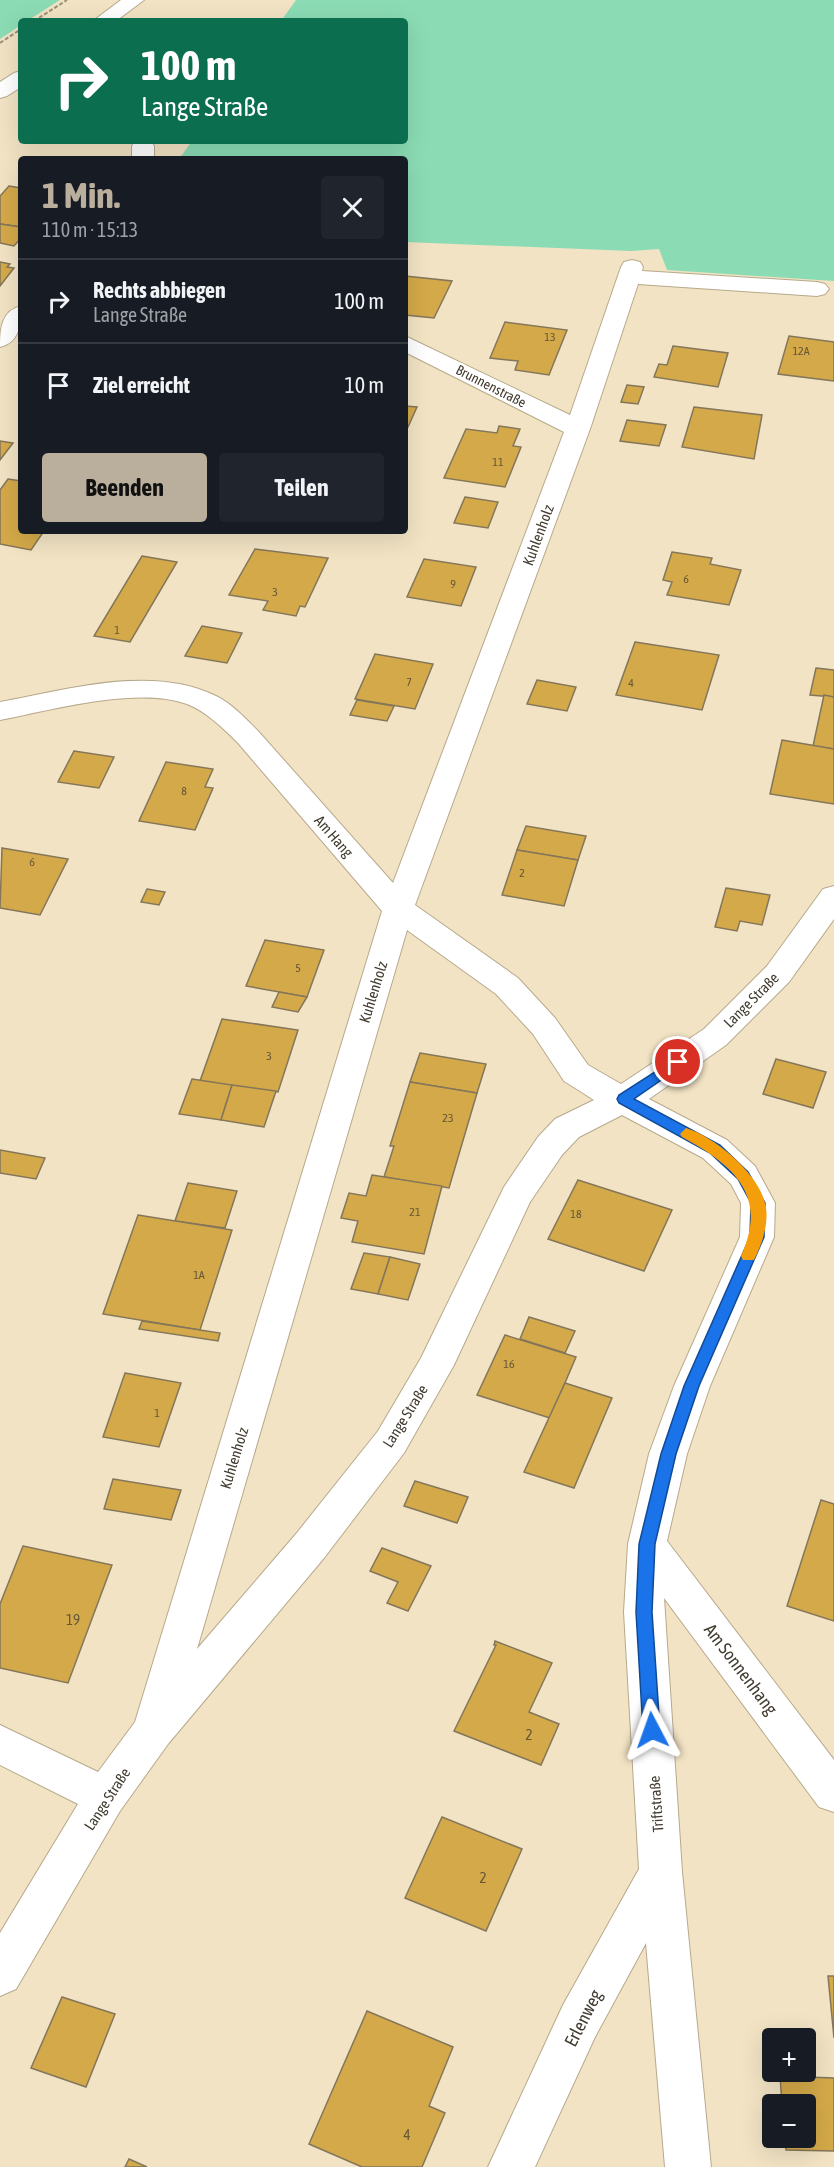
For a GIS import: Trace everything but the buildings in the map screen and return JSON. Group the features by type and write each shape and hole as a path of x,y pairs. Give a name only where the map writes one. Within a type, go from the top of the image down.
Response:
{"street":[{"path":"107,18 134,0"},
{"path":"0,92 18,79"},
{"name":"Kuhlenholz","path":"153,1731 398,909 578,429 630,272 817,289"},
{"name":"Brunnenstraße","path":"408,344 578,429"},
{"name":"Am Hang","path":"0,711 136,689 169,691 196,698 223,712 248,737 398,909 507,986 544,1026 576,1073 598,1087 624,1099"},
{"name":"Lange Straße","path":"0,1974 105,1797 153,1731 310,1546 391,1442 436,1365 516,1196 550,1146 567,1128 624,1099 715,1037 778,974 834,896"},
{"name":"Triftstraße","path":"624,1099 715,1149 743,1175 758,1203 757,1237 692,1386 668,1454 647,1544 644,1612 661,1872 688,2167"},
{"name":"Am Sonnenhang","path":"647,1544 834,1793"},
{"path":"0,1744 105,1797"},
{"name":"Erlenweg","path":"511,2167 579,2021 661,1872"}],"path":[{"path":"39,18 67,0"},
{"path":"0,43 18,31"}],"green space":[{"path":"0,0 60,0 32,18 18,18 18,27 0,39"},
{"path":"296,0 834,0 834,281 667,270 659,249 631,251 408,242 408,156 181,156 190,144 408,144 408,18 283,18"}],"slow traffic":[{"path":"686,1134 715,1149 743,1175 758,1203 757,1237 748,1256"}],"route":[{"path":"652,1730 644,1612 647,1544 668,1454 692,1386 757,1237 758,1203 743,1175 715,1149 624,1099 678,1062"}]}
